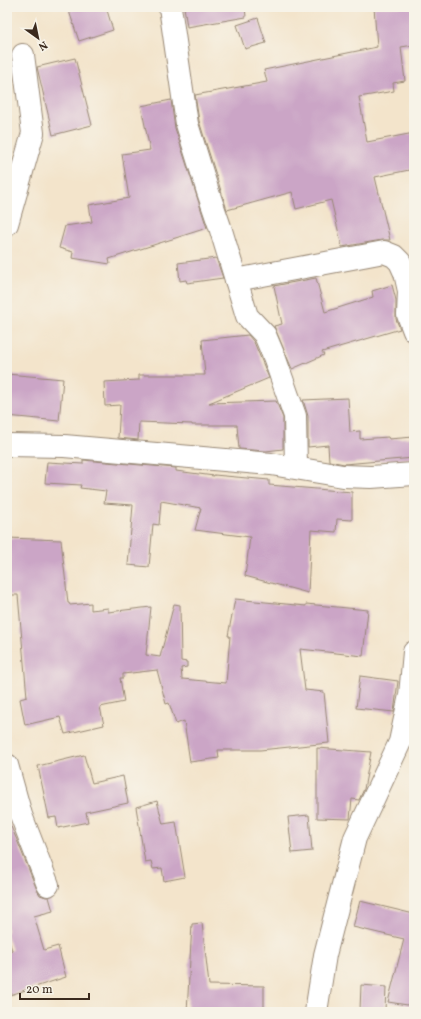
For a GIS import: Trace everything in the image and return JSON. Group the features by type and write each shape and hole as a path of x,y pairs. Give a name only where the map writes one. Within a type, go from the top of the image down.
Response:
{"street":[{"path":"170,7 187,124 247,316 266,336 276,359 294,416 296,467"},
{"path":"7,224 33,133 23,55"},
{"path":"236,280 384,252 394,256 400,262 405,273 409,291 408,316 414,331"},
{"path":"7,445 64,446 271,464 343,476 371,477 414,474"},
{"path":"316,1012 325,955 355,838 407,743 408,707 414,652"},
{"path":"7,765 21,815 48,885"}],"building":[{"path":"81,7 106,7 113,30 79,41 69,11"},
{"path":"184,7 245,7 246,17 187,27"},
{"path":"374,7 414,7 414,45 401,47 405,81 393,83 394,91 359,97 367,142 414,133 414,169 375,177 390,240 342,247 331,200 296,209 292,192 227,210 199,121 195,95 267,82 264,70 377,47"},
{"path":"258,18 266,43 245,49 237,25"},
{"path":"75,58 92,125 53,135 37,67"},
{"path":"171,100 175,128 207,228 109,259 110,264 72,258 73,252 59,248 65,226 92,222 89,205 129,198 122,154 150,150 141,106"},
{"path":"216,258 223,278 187,283 186,280 180,281 178,263"},
{"path":"316,278 325,312 373,297 372,291 392,285 396,300 396,319 400,329 322,352 324,355 292,369 274,326 282,324 274,286"},
{"path":"248,335 254,342 269,378 209,403 276,401 283,418 283,449 266,451 239,449 237,425 192,425 139,422 138,440 118,438 120,405 105,406 104,382 139,380 139,375 205,375 202,340"},
{"path":"7,374 63,379 59,421 7,416"},
{"path":"348,398 350,432 360,431 360,439 414,437 414,458 344,464 329,461 328,445 308,447 308,416 303,400"},
{"path":"83,460 176,468 176,471 214,476 269,480 269,485 352,492 352,520 337,519 336,532 311,530 308,593 245,576 250,537 195,530 201,508 161,501 159,525 153,524 149,567 128,565 133,505 104,503 106,491 80,488 81,485 45,483 47,462 83,464"},
{"path":"7,538 61,540 68,603 70,605 91,603 91,610 108,608 108,612 151,607 146,655 160,657 174,604 180,605 181,661 187,662 187,667 181,668 182,679 226,683 230,636 228,636 235,599 368,610 363,656 300,649 305,690 324,692 329,743 260,750 218,750 219,758 190,762 184,721 176,724 169,703 166,704 157,670 123,674 123,678 120,678 124,702 100,707 104,725 65,734 60,717 25,725 20,699 27,697 18,595 7,595"},
{"path":"360,676 398,681 394,712 356,708"},
{"path":"317,748 371,752 364,789 359,800 352,799 350,819 317,818"},
{"path":"84,755 92,783 123,776 128,803 86,812 88,822 58,828 56,817 49,818 38,766"},
{"path":"157,801 163,824 176,822 185,877 164,881 162,868 153,869 151,861 145,862 136,807"},
{"path":"309,815 312,851 292,853 288,817"},
{"path":"7,818 37,890 40,895 49,897 53,911 34,916 44,950 58,946 66,977 7,996 7,952 12,950 7,935"},
{"path":"360,901 414,914 414,1006 388,1002 404,939 353,927"},
{"path":"202,923 209,985 264,986 264,1012 187,1012 192,924"},
{"path":"361,985 386,987 385,1011 360,1010"}]}
